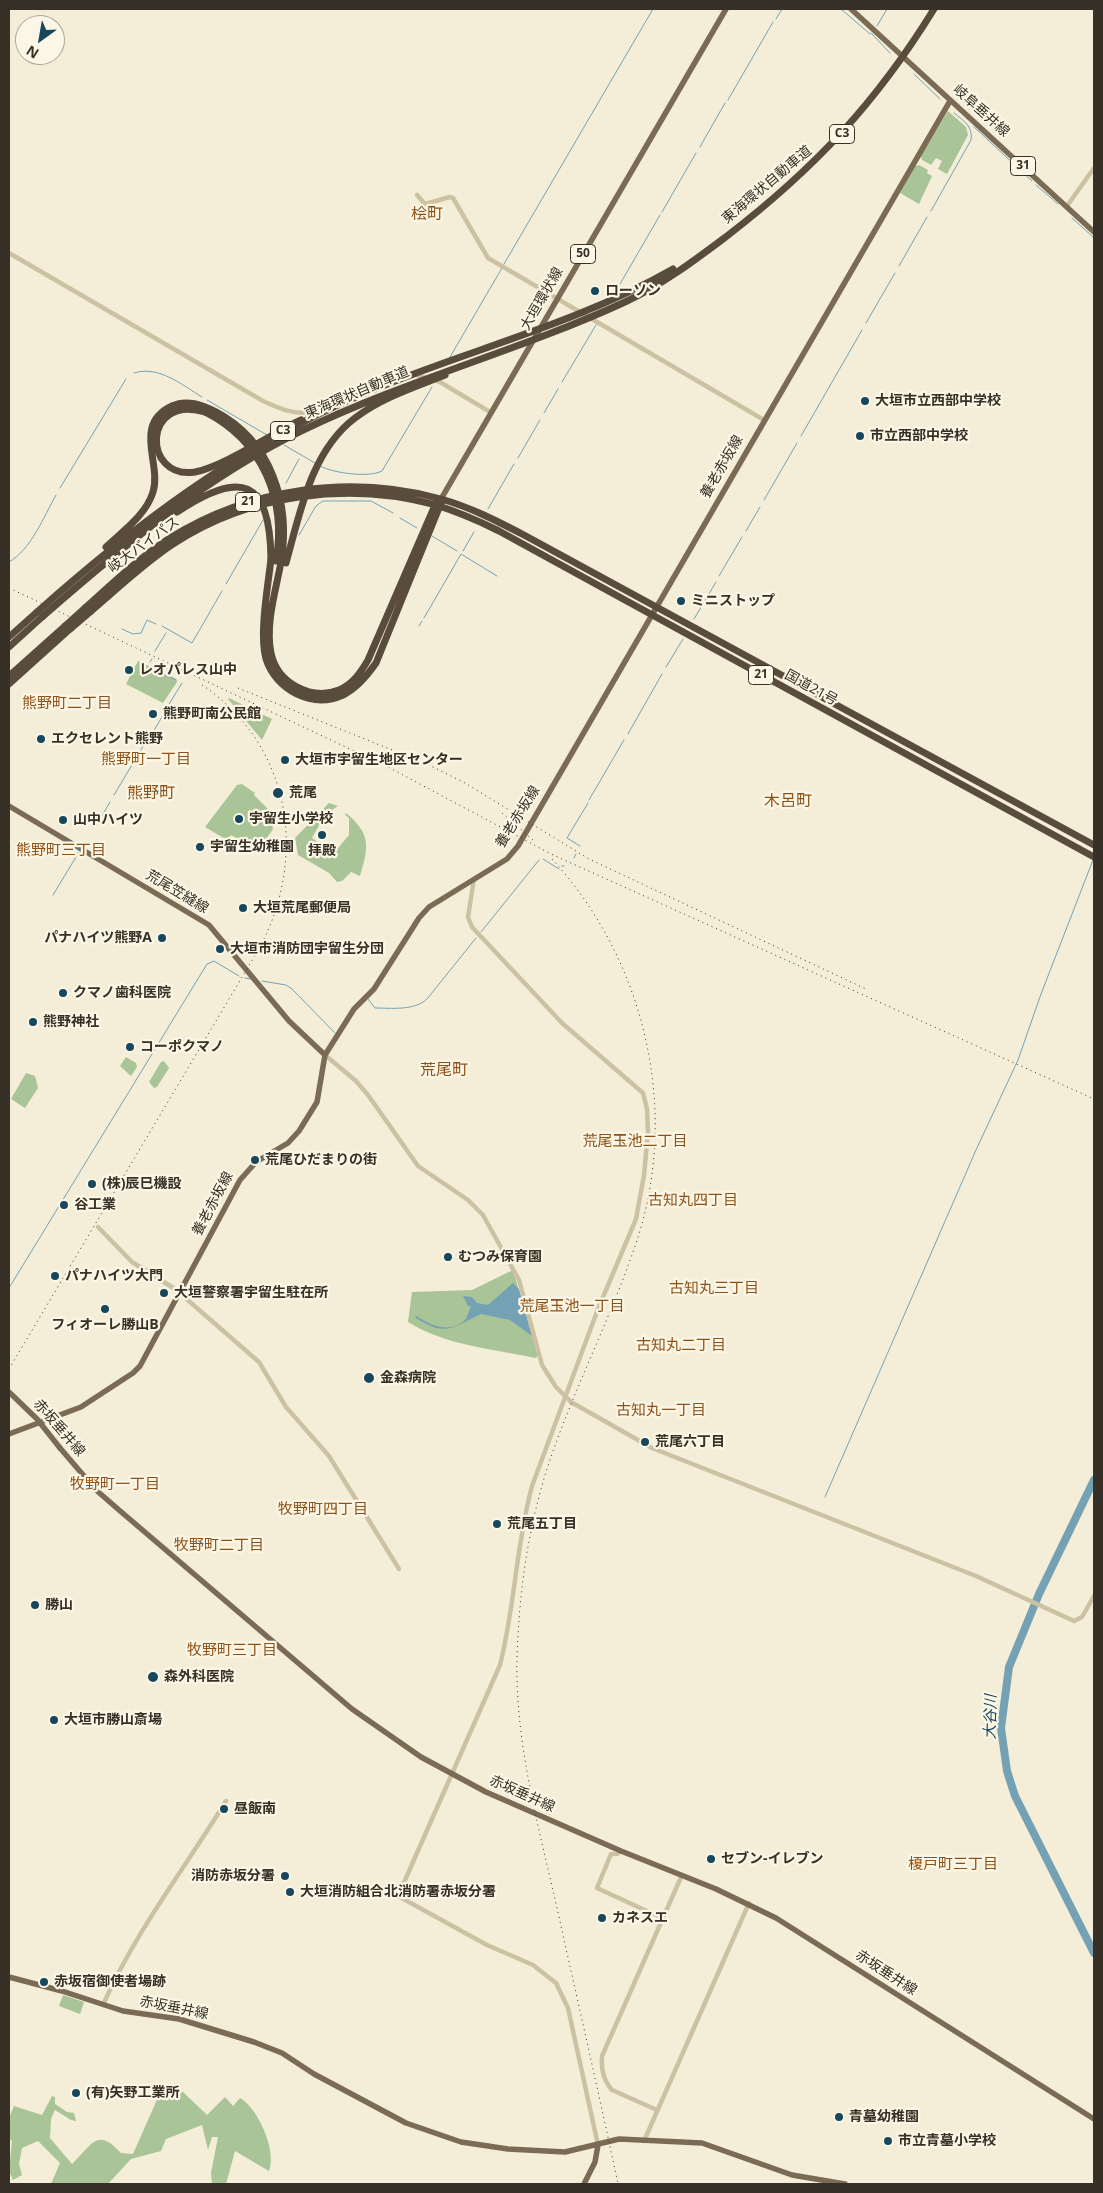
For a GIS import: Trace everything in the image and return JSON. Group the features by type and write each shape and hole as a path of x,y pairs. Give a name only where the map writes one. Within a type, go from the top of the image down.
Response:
{"highway":[{"name":"東海環状自動車道","path":"9,647 72,591 165,515 214,481 268,448 392,390 522,344 628,300 677,272 724,237 803,173 853,122 897,66 934,9"},
{"name":"東海環状自動車道","path":"9,637 128,534 185,492 266,441 328,409 388,383 594,309 649,283 724,237"},
{"path":"278,561 321,458 332,440 347,424 378,404 522,344"},
{"path":"36,612 145,508 152,494 155,479 150,445 151,432 161,414 178,404 199,405 218,413 243,432 262,455 277,485 283,508 284,540 278,561 269,620"},
{"path":"328,409 304,418 257,442 249,447 242,451 216,465 197,472 181,472 165,463 156,446 157,430 163,420 171,413 183,409 196,409 223,422 247,444 253,451 264,466 276,497 279,528 278,561 269,620 270,644 273,660 286,680 300,689 316,693 332,692 348,685 360,673 368,660 441,499"},
{"name":"岐大バイパス","path":"9,684 134,565 170,539 202,520 238,505 287,493 347,487 385,488 441,499"},
{"path":"72,591 160,524 207,494 224,488 244,489 261,502 269,522 278,561"},
{"name":"岐大バイパス","path":"88,609 173,544 206,526 248,508 300,497 338,493 384,495 438,506"},
{"name":"国道21号","path":"441,499 502,524 1092,844"},
{"name":"国道21号","path":"438,506 499,531 1094,857"},
{"name":"岐大バイパス","path":"9,676 67,628"}],"main road":[{"name":"大垣環状線","path":"441,499 726,9"},
{"name":"岐阜垂井線","path":"851,9 1094,232"},
{"name":"養老赤坂線","path":"9,1434 81,1407 133,1373 147,1356 244,1173 256,1162 294,1137 309,1117 320,1090 321,1066 325,1055 354,1009 374,989 424,912 507,858 518,846 650,615 950,100"},
{"name":"荒尾笠縫線","path":"9,806 208,925 289,1021 325,1055"},
{"name":"赤坂垂井線","path":"9,1392 37,1420 96,1490 352,1709 392,1739 452,1775 621,1851 749,1903 776,1918 1094,2119"},
{"name":"赤坂垂井線","path":"9,1977 132,2013 179,2019 204,2025 254,2042 282,2053 314,2074 406,2123 452,2140 487,2147 571,2152 619,2139 702,2143 792,2175 845,2184"},
{"path":"584,2184 595,2162 598,2145"}],"street":[{"path":"1067,206 1094,168"},
{"path":"416,195 425,204 450,196 453,198 486,256 764,420"},
{"path":"9,253 263,402 284,410 307,413 382,378 410,374 425,376 440,382 490,412"},
{"path":"474,880 468,917 472,927 562,1024 643,1093 647,1109 644,1175 636,1219 564,1397 532,1486 524,1515 506,1640 500,1665 398,1896 487,1944 532,1965 556,1983 568,2008 598,2145"},
{"path":"325,1055 356,1081 368,1095 418,1166 468,1200 483,1215 519,1280 542,1365 564,1397 588,1413 652,1448 972,1574 1069,1619 1078,1621 1094,1596"},
{"path":"98,1227 136,1265 180,1293 264,1368 286,1407 328,1456 399,1569"},
{"path":"103,2004 114,1979 166,1893 226,1801"},
{"path":"621,1851 617,1854 611,1854 597,1888 662,1918"},
{"path":"658,2110 612,2090 607,2084 601,2065 602,2056 682,1876"},
{"path":"644,2141 749,1903"}],"green space":[{"path":"948,111 966,127 968,135 947,174 938,169 942,161 936,158 931,165 922,160 921,156"},
{"path":"919,165 928,170 927,173 932,176 919,204 900,193 915,166"},
{"path":"138,661 176,679 177,682 163,703 126,684"},
{"path":"228,699 272,719 262,740"},
{"path":"242,784 255,793 254,795 268,809 273,829 256,850 231,835 227,840 205,827 237,785"},
{"path":"329,803 338,806 325,815 312,838 334,853 349,835 349,818 345,815 346,813 360,827 366,841 365,856 360,876 351,872 342,881 337,882 329,873 298,855 295,838"},
{"path":"126,1057 136,1063 137,1067 131,1076 120,1066"},
{"path":"164,1061 169,1068 157,1087 154,1088 149,1082 161,1062"},
{"path":"26,1073 35,1076 38,1088 25,1108 11,1099"},
{"path":"513,1270 538,1356 535,1358 453,1341 422,1330 408,1322 412,1292 472,1290"},
{"path":"63,1995 84,2002 80,2014 59,2006"},
{"path":"161,2083 183,2092 207,2115 225,2097 233,2106 240,2098 247,2103 259,2120 268,2142 271,2163 269,2171 235,2151 226,2184 212,2184 211,2173 218,2137 212,2137 208,2150 202,2125 166,2139 161,2151 131,2159 108,2184 51,2184 60,2163 38,2141 22,2148 19,2164 22,2175 13,2180 9,2171 12,2141 9,2138 9,2118 14,2106 42,2115 52,2096 55,2097 55,2104 67,2112 74,2113 76,2121 55,2110 51,2119 50,2138 72,2164 90,2145 100,2140 113,2145 121,2153 133,2154 156,2102"}],"water":[{"path":"513,1283 519,1289 532,1336 510,1320 481,1314 456,1326 442,1329 426,1324 416,1318 415,1315 439,1327 458,1325 464,1321 471,1306 468,1306 463,1296 472,1297 477,1303 488,1305"}],"waterway":[{"path":"504,264 653,9"},
{"path":"776,19 782,9"},
{"path":"841,9 870,34"},
{"path":"877,26 887,9"},
{"path":"728,100 773,22"},
{"path":"871,33 890,53"},
{"path":"914,74 940,99"},
{"path":"700,147 725,103"},
{"path":"931,211 971,140 969,127 954,113"},
{"path":"974,127 1032,181"},
{"path":"662,212 696,153"},
{"path":"1036,185 1058,204"},
{"path":"620,284 660,215"},
{"path":"899,266 927,217"},
{"path":"1072,218 1094,238"},
{"path":"450,357 502,268"},
{"path":"866,323 895,273"},
{"path":"562,382 596,325"},
{"path":"801,436 862,330"},
{"path":"134,373 143,371 161,374 202,397"},
{"path":"60,488 126,379"},
{"path":"320,466 333,471 351,474 368,474 382,471 432,387"},
{"path":"544,413 558,389"},
{"path":"207,400 267,435"},
{"path":"518,458 540,420"},
{"path":"764,500 797,443"},
{"path":"284,445 315,463"},
{"path":"286,483 299,459"},
{"path":"488,509 514,464"},
{"path":"9,562 17,557 30,541 56,495"},
{"path":"299,535 316,506 323,501 371,501 393,513"},
{"path":"746,531 760,507"},
{"path":"400,518 417,528"},
{"path":"226,584 263,520"},
{"path":"463,551 474,532"},
{"path":"432,536 457,551"},
{"path":"719,576 742,537"},
{"path":"424,618 461,554 497,576"},
{"path":"694,619 716,582"},
{"path":"162,626 192,643 222,591"},
{"path":"122,629 133,634 141,633 147,620 156,624"},
{"path":"419,626 422,621"},
{"path":"155,651 166,633"},
{"path":"666,667 683,639"},
{"path":"148,667 176,680"},
{"path":"628,734 662,674"},
{"path":"168,706 182,683"},
{"path":"153,732 165,712"},
{"path":"114,795 148,738"},
{"path":"589,800 624,740"},
{"path":"96,826 110,802"},
{"path":"580,846 567,838 588,803"},
{"path":"53,895 79,852"},
{"path":"574,858 576,854"},
{"path":"543,859 559,869"},
{"path":"481,932 539,860"},
{"path":"825,1497 976,1150 1018,1060 1041,994 1093,860"},
{"path":"368,999 375,1008 402,1008 422,1003 476,938"},
{"path":"9,1288 207,964 214,961 239,976"},
{"path":"245,978 251,979"},
{"path":"262,981 286,985 292,989 335,1033"},
{"name":"大谷川","path":"1094,1480 1039,1594 1009,1667 1001,1728 1007,1771 1015,1796 1094,1953"}],"railway":[{"path":"9,588 388,767 551,854 1094,1099"},
{"path":"9,1369 260,947 275,911 284,875 286,838 282,802 271,768 254,736 230,707 199,683"},
{"path":"238,688 427,764 465,783 589,859 868,990"},
{"path":"502,813 534,841"},
{"path":"552,859 584,898 610,941 630,987 645,1035 653,1084 655,1134 650,1185 639,1234 619,1290 562,1426 544,1479 531,1529 523,1581 517,1659 517,1689 528,1780 618,2184"}],"place":[{"name":"ローソン","path":"595,291"},
{"name":"大垣市立西部中学校","path":"865,401"},
{"name":"市立西部中学校","path":"860,436"},
{"name":"ミニストップ","path":"681,601"},
{"name":"レオパレス山中","path":"129,670"},
{"name":"熊野町南公民館","path":"153,714"},
{"name":"エクセレント熊野","path":"41,739"},
{"name":"大垣市宇留生地区センター","path":"285,760"},
{"name":"荒尾","path":"278,793"},
{"name":"宇留生小学校","path":"239,819"},
{"name":"山中ハイツ","path":"63,820"},
{"name":"拝殿","path":"322,835"},
{"name":"宇留生幼稚園","path":"200,847"},
{"name":"大垣荒尾郵便局","path":"243,908"},
{"name":"パナハイツ熊野A","path":"162,938"},
{"name":"大垣市消防団宇留生分団","path":"220,949"},
{"name":"クマノ歯科医院","path":"63,993"},
{"name":"熊野神社","path":"33,1022"},
{"name":"コーポクマノ","path":"130,1047"},
{"name":"荒尾ひだまりの街","path":"255,1160"},
{"name":"(株)辰巳機設","path":"92,1184"},
{"name":"谷工業","path":"64,1205"},
{"name":"むつみ保育園","path":"448,1257"},
{"name":"パナハイツ大門","path":"55,1276"},
{"name":"大垣警察署宇留生駐在所","path":"164,1293"},
{"name":"フィオーレ勝山B","path":"105,1309"},
{"name":"金森病院","path":"369,1378"},
{"name":"荒尾六丁目","path":"645,1442"},
{"name":"荒尾五丁目","path":"497,1524"},
{"name":"勝山","path":"35,1605"},
{"name":"森外科医院","path":"153,1677"},
{"name":"大垣市勝山斎場","path":"54,1720"},
{"name":"昼飯南","path":"224,1809"},
{"name":"セブン-イレブン","path":"711,1859"},
{"name":"消防赤坂分署","path":"285,1876"},
{"name":"大垣消防組合北消防署赤坂分署","path":"290,1892"},
{"name":"カネスエ","path":"602,1918"},
{"name":"赤坂宿御使者場跡","path":"44,1982"},
{"name":"(有)矢野工業所","path":"76,2093"},
{"name":"青墓幼稚園","path":"839,2117"},
{"name":"市立青墓小学校","path":"888,2141"}],"district":[{"name":"桧町","path":"427,214"},
{"name":"熊野町二丁目","path":"67,704"},
{"name":"熊野町一丁目","path":"146,760"},
{"name":"熊野町","path":"151,793"},
{"name":"木呂町","path":"788,801"},
{"name":"熊野町三丁目","path":"61,851"},
{"name":"荒尾町","path":"444,1070"},
{"name":"荒尾玉池二丁目","path":"635,1142"},
{"name":"古知丸四丁目","path":"693,1201"},
{"name":"古知丸三丁目","path":"714,1289"},
{"name":"荒尾玉池一丁目","path":"572,1307"},
{"name":"古知丸二丁目","path":"681,1346"},
{"name":"古知丸一丁目","path":"661,1411"},
{"name":"牧野町一丁目","path":"115,1485"},
{"name":"牧野町四丁目","path":"323,1510"},
{"name":"牧野町二丁目","path":"219,1546"},
{"name":"牧野町三丁目","path":"232,1651"},
{"name":"榎戸町三丁目","path":"953,1865"}]}
